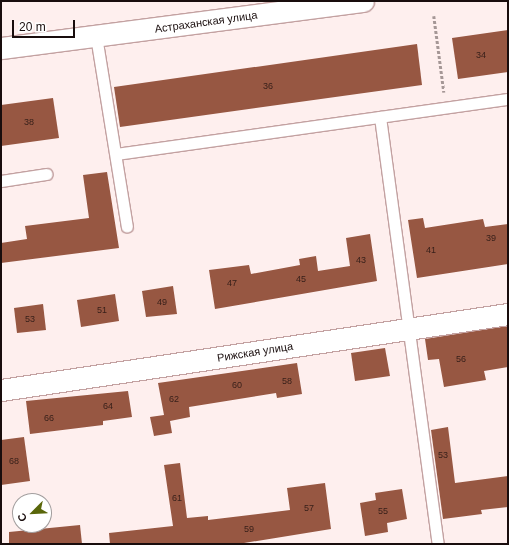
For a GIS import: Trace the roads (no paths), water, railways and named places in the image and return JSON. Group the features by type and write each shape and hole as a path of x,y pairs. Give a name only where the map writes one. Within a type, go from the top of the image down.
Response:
{"street":[{"name":"Астраханская улица","path":"1,48 363,1"},
{"name":"Рижская улица","path":"1,390 508,314"}],"lane":[{"path":"96,36 127,227"},
{"path":"116,154 508,99"},
{"path":"380,117 438,544"},
{"path":"1,181 46,174"}]}
